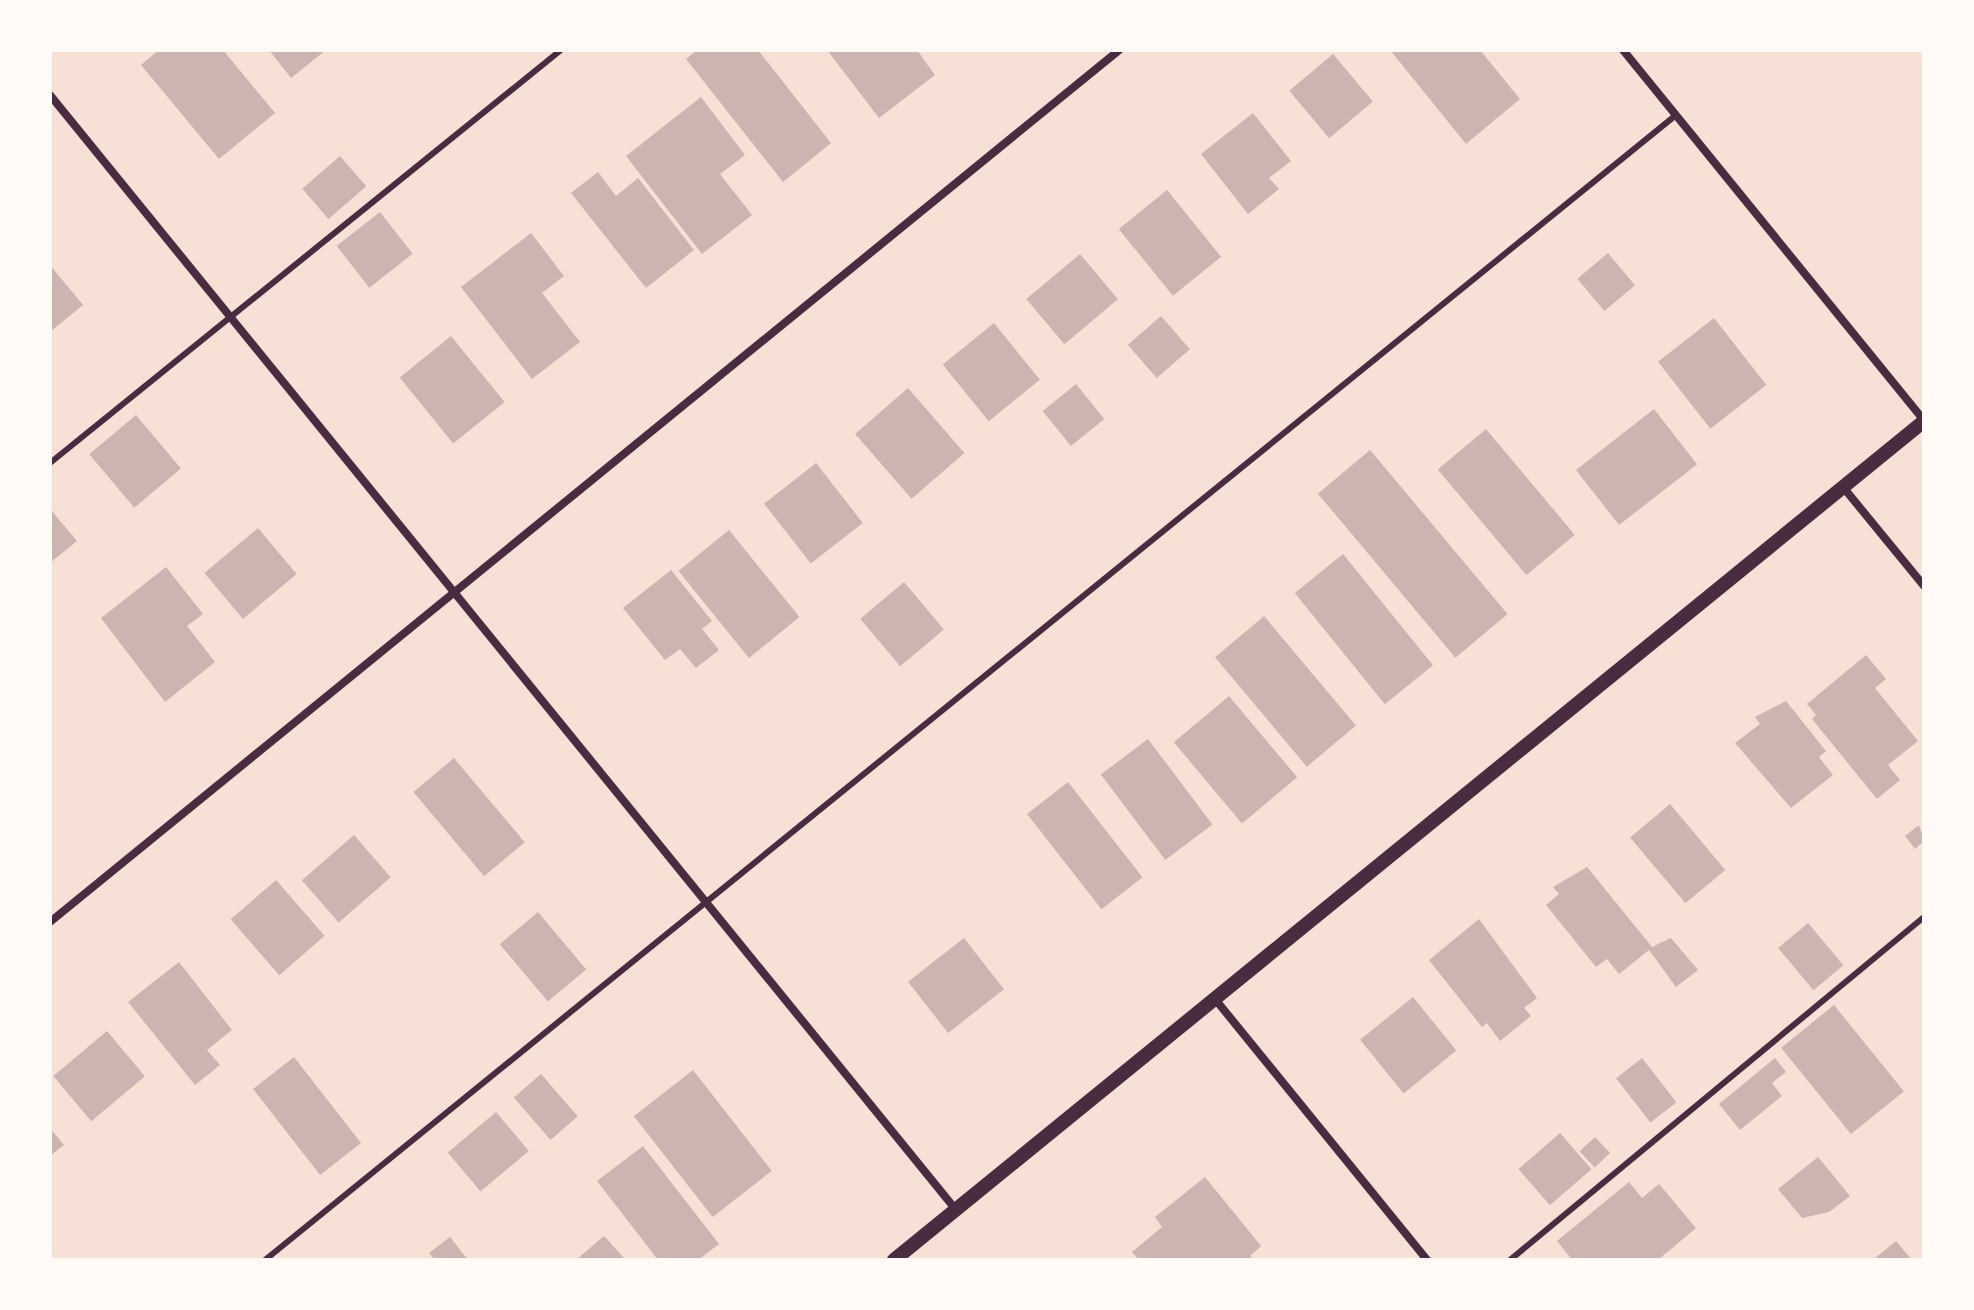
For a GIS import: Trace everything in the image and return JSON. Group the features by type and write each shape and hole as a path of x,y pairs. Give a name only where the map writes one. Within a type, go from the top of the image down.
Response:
{"street":[{"path":"50,922 1119,50"},
{"path":"894,1260 1924,421 1623,50"},
{"path":"50,95 956,1210"},
{"path":"1843,487 1924,586"},
{"path":"1215,999 1427,1260"}],"lane":[{"path":"50,463 561,50"},
{"path":"265,1260 1676,115"},
{"path":"1510,1260 1924,917"}],"building":[{"path":"159,50 223,50 275,113 219,159 141,65"},
{"path":"269,50 326,50 291,78"},
{"path":"697,50 758,50 831,143 783,182 686,59"},
{"path":"827,50 917,50 935,75 879,118"},
{"path":"1390,50 1480,50 1520,99 1466,144"},
{"path":"1333,54 1373,101 1329,138 1289,91"},
{"path":"701,97 745,155 720,174 752,215 702,254 626,156"},
{"path":"1253,113 1291,161 1269,178 1279,189 1248,214 1201,154"},
{"path":"340,156 366,186 329,219 302,189"},
{"path":"598,172 616,196 638,178 694,250 646,288 571,193"},
{"path":"1167,190 1221,257 1173,296 1119,229"},
{"path":"380,212 413,254 369,288 337,246"},
{"path":"531,233 564,276 542,293 580,342 532,379 461,287"},
{"path":"1608,253 1635,285 1604,311 1577,279"},
{"path":"1080,254 1118,299 1064,344 1026,299"},
{"path":"50,265 83,305 50,332"},
{"path":"1161,316 1190,349 1157,378 1128,345"},
{"path":"1714,318 1766,385 1710,429 1658,362"},
{"path":"994,323 1040,380 989,421 943,365"},
{"path":"451,336 504,402 453,444 400,378"},
{"path":"1076,384 1104,419 1071,446 1043,411"},
{"path":"908,388 964,453 912,499 855,434"},
{"path":"1654,409 1697,464 1619,525 1576,470"},
{"path":"136,415 181,469 134,508 89,454"},
{"path":"1486,429 1575,535 1526,575 1438,469"},
{"path":"1370,450 1508,614 1455,658 1318,494"},
{"path":"816,463 863,523 811,564 764,504"},
{"path":"50,509 77,541 50,563"},
{"path":"258,528 297,574 243,619 204,573"},
{"path":"729,530 799,617 749,658 678,571"},
{"path":"1343,554 1433,665 1385,704 1295,593"},
{"path":"166,567 203,614 187,626 215,662 165,702 101,618"},
{"path":"671,570 712,621 702,629 719,650 696,668 680,649 665,660 623,608"},
{"path":"904,582 944,629 900,666 860,619"},
{"path":"1264,616 1356,726 1307,767 1215,657"},
{"path":"1866,655 1886,679 1875,688 1918,741 1888,765 1900,780 1877,799 1812,719 1816,715 1807,704"},
{"path":"1229,696 1297,777 1242,823 1174,742"},
{"path":"1786,701 1826,751 1819,757 1833,775 1791,808 1735,743 1760,724 1755,717"},
{"path":"1148,739 1212,824 1165,860 1101,775"},
{"path":"454,758 525,842 484,876 413,792"},
{"path":"1068,782 1142,877 1102,909 1027,814"},
{"path":"1670,804 1725,870 1685,903 1630,837"},
{"path":"1919,825 1924,841 1915,849 1905,836"},
{"path":"354,835 391,877 339,923 302,880"},
{"path":"1587,867 1652,947 1671,938 1698,970 1676,987 1649,950 1619,974 1607,959 1596,967 1546,905 1559,894 1553,887"},
{"path":"276,880 325,936 279,975 231,919"},
{"path":"538,912 586,969 548,1002 500,944"},
{"path":"1479,919 1537,998 1524,1008 1531,1016 1500,1041 1487,1023 1482,1027 1429,960"},
{"path":"1808,923 1843,965 1813,990 1778,948"},
{"path":"964,938 1004,989 948,1033 908,982"},
{"path":"179,962 232,1030 207,1050 220,1065 195,1085 128,1002"},
{"path":"1413,997 1456,1051 1404,1093 1360,1040"},
{"path":"1834,1005 1904,1091 1851,1134 1781,1048"},
{"path":"107,1031 145,1076 91,1121 53,1076"},
{"path":"294,1057 361,1143 320,1175 253,1089"},
{"path":"1642,1058 1676,1102 1650,1122 1616,1078"},
{"path":"1775,1058 1786,1072 1772,1083 1782,1096 1740,1130 1719,1104"},
{"path":"693,1070 772,1171 713,1217 634,1116"},
{"path":"541,1074 578,1116 551,1140 514,1098"},
{"path":"496,1112 529,1151 481,1192 448,1152"},
{"path":"50,1128 64,1145 50,1156"},
{"path":"1560,1133 1591,1169 1550,1205 1518,1169"},
{"path":"1595,1137 1610,1153 1595,1167 1580,1151"},
{"path":"643,1146 719,1244 698,1260 658,1260 597,1181"},
{"path":"1818,1157 1850,1196 1829,1212 1802,1218 1778,1189"},
{"path":"1205,1177 1261,1246 1250,1256 1254,1260 1139,1260 1132,1252 1162,1227 1155,1217"},
{"path":"1629,1182 1642,1198 1659,1184 1696,1228 1658,1260 1572,1260 1557,1241"},
{"path":"604,1236 626,1260 576,1260"},
{"path":"450,1237 468,1260 435,1260 429,1253"},
{"path":"1896,1241 1912,1260 1873,1260"}]}
